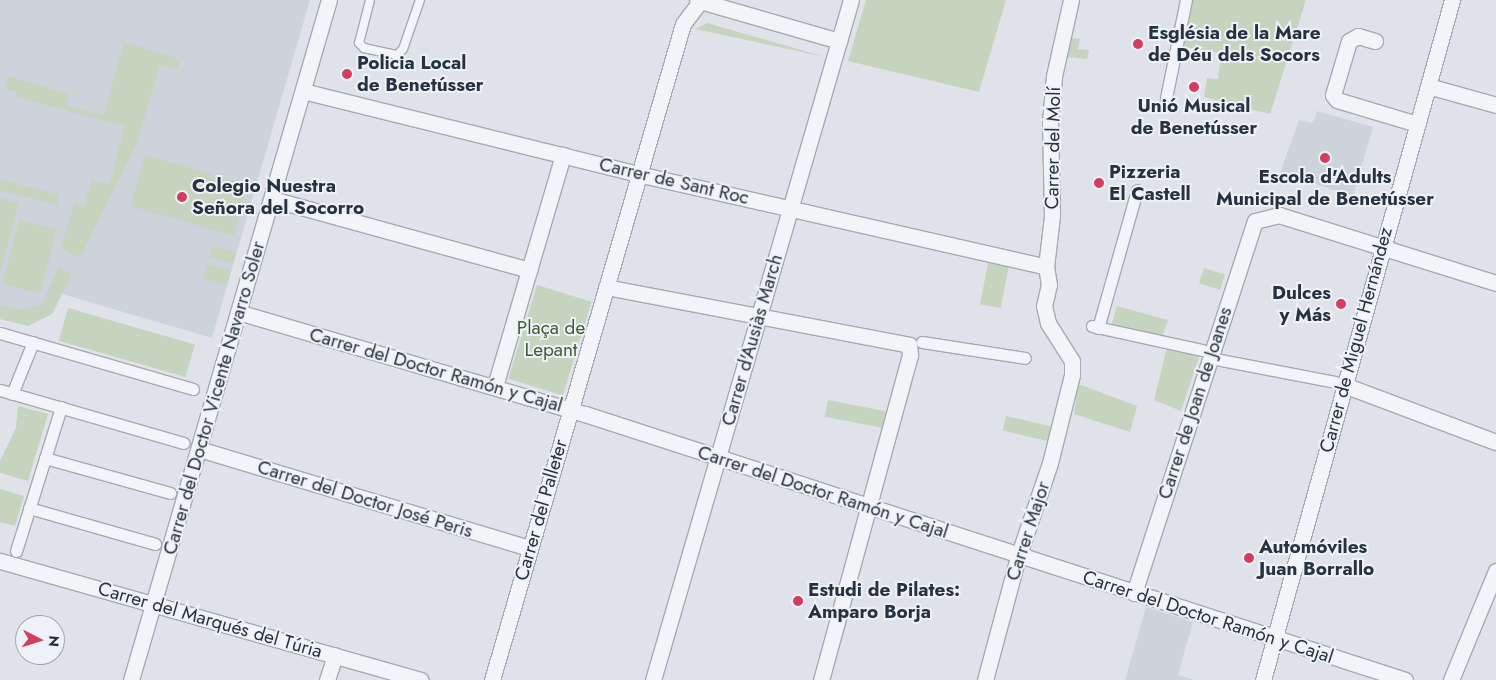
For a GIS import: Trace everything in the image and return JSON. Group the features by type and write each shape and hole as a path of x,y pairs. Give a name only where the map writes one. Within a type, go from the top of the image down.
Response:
{"street":[{"name":"Carrer del Doctor Vicente Navarro Soler","path":"131,680 330,0"},
{"path":"699,0 839,41"},
{"name":"Carrer del Palleter","path":"492,680 684,21 699,0"},
{"name":"Carrer d'Ausiàs March","path":"653,680 851,0"},
{"name":"Carrer del Molí","path":"1071,0 1052,93 1049,155 1052,216 1046,267 1049,286 1044,313 1072,362 1071,381"},
{"path":"1166,98 1186,0"},
{"name":"Carrer de Miguel Hernández","path":"1263,680 1340,383 1452,0"},
{"path":"1375,41 1358,36 1349,41 1332,90 1337,100 1416,124"},
{"path":"1428,86 1496,105"},
{"name":"Carrer de Sant Roc","path":"303,91 638,174 1046,267"},
{"path":"495,386 563,155"},
{"path":"1137,190 1095,327 1202,350"},
{"path":"272,198 529,270"},
{"name":"Carrer de Joan de Joanes","path":"1134,593 1251,227 1262,217 1279,215 1381,247"},
{"path":"1381,247 1496,283"},
{"path":"606,287 906,344 910,355 821,680"},
{"name":"Carrer del Doctor Ramón y Cajal","path":"238,312 571,409 1018,557 1275,637 1404,680"},
{"path":"0,334 193,389"},
{"path":"12,394 33,342"},
{"path":"922,342 1025,358"},
{"path":"1215,359 1340,383 1496,442"},
{"name":"Carrer Major","path":"985,680 1018,557 1050,463 1071,381"},
{"path":"0,390 184,443"},
{"path":"16,551 61,408"},
{"name":"Carrer del Doctor José Peris","path":"199,449 530,548"},
{"path":"45,458 170,493"},
{"path":"29,508 155,544"},
{"name":"Carrer del Marqués del Túria","path":"0,561 420,680"},
{"path":"1450,680 1496,572"},
{"path":"327,680 335,655"}],"lane":[{"path":"370,0 359,43 364,48 394,55 403,49 420,0"}],"shaded area":[{"path":"0,0 310,0 212,338 62,294 52,314 28,326 0,319"},
{"name":"Escola d'Adults Municipal de Benetússer","path":"1317,111 1373,127 1353,196 1280,173 1299,120 1313,123"},
{"path":"1146,607 1193,622 1178,675 1194,680 1125,680"}],"green space":[{"path":"866,0 1006,0 979,92 848,61"},
{"path":"1193,0 1306,0 1270,114 1204,97 1207,78 1218,79 1221,53 1184,47"},
{"path":"707,23 728,29 825,57 695,29"},
{"path":"1069,38 1080,39 1078,49 1089,50 1087,59 1067,57"},
{"path":"124,42 180,59 177,69 160,65 136,145 80,258 61,248 74,204 85,206 91,180 110,184 124,126 16,97 17,92 4,89 8,76 69,94 66,105 104,115"},
{"path":"145,155 248,184 233,235 130,206"},
{"path":"0,180 59,195 57,204 0,190"},
{"path":"0,198 19,203 0,273"},
{"path":"19,220 57,230 40,294 2,284"},
{"path":"213,246 236,253 233,264 210,257"},
{"path":"988,263 1009,267 1001,308 980,304"},
{"path":"208,264 231,271 227,285 204,278"},
{"path":"59,267 72,274 52,314 28,326 0,319 0,305 23,310 41,305"},
{"path":"1204,268 1225,275 1220,290 1199,283"},
{"name":"Plaça de Lepant","path":"537,285 592,302 563,395 508,379"},
{"path":"1117,306 1168,320 1162,337 1111,326"},
{"path":"68,308 195,344 186,377 59,341"},
{"path":"1167,347 1200,354 1181,411 1154,400"},
{"path":"1078,384 1137,406 1130,432 1074,414"},
{"path":"828,400 886,411 883,428 825,417"},
{"path":"18,406 48,414 28,481 0,473 0,461 16,428"},
{"path":"1006,416 1053,427 1049,441 1003,431"},
{"path":"0,489 24,496 15,526 0,522"}],"place":[{"name":"Església de la Mare de Déu dels Socors","path":"1138,44"},
{"name":"Policia Local de Benetússer","path":"347,74"},
{"name":"Unió Musical de Benetússer","path":"1194,87"},
{"name":"Escola d'Adults Municipal de Benetússer","path":"1325,158"},
{"name":"Pizzeria El Castell","path":"1099,183"},
{"name":"Colegio Nuestra Señora del Socorro","path":"182,197"},
{"name":"Dulces y Más","path":"1341,304"},
{"name":"Automóviles Juan Borrallo","path":"1249,558"},
{"name":"Estudi de Pilates: Amparo Borja","path":"798,601"}]}
